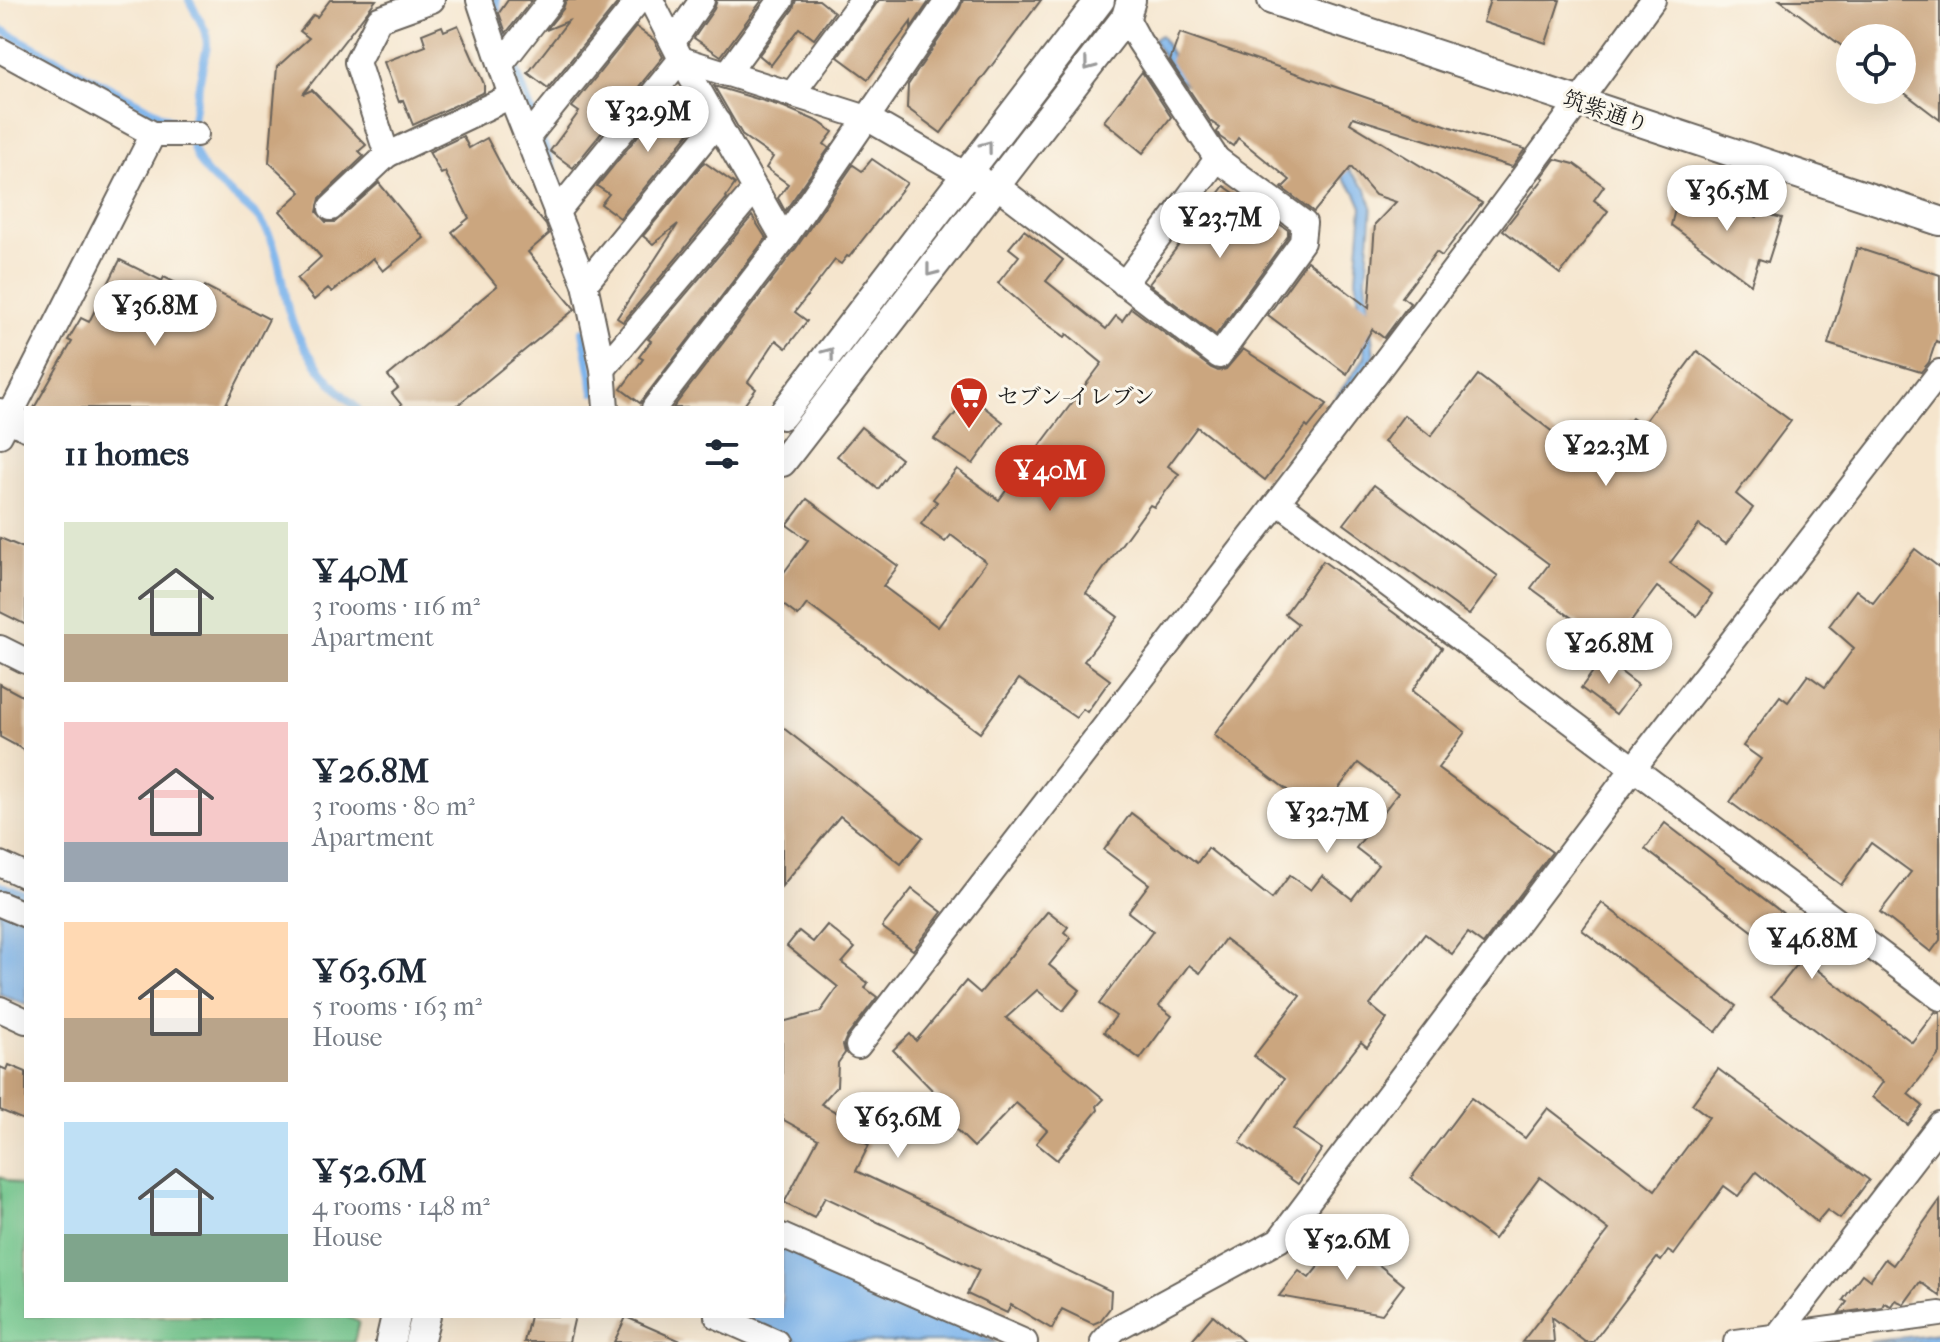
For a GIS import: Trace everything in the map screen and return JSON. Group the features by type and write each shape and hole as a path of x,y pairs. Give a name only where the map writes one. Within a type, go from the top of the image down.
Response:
{"street":[{"path":"387,155 357,62 379,19 432,0"},
{"path":"479,0 511,96 585,284 603,369 606,406"},
{"path":"501,64 551,0"},
{"path":"528,137 639,0"},
{"path":"651,0 784,239"},
{"path":"556,213 677,50 702,0"},
{"path":"727,74 781,0"},
{"path":"792,94 862,0"},
{"path":"656,406 784,239 948,0"},
{"path":"784,412 1100,0"},
{"name":"筑紫通り","path":"1272,0 1940,221"},
{"path":"858,1046 1278,502 1653,0"},
{"path":"677,50 727,74 867,118 966,175 997,186 1219,356 1302,242 1304,223 1217,159 1139,41 1128,8"},
{"path":"784,459 997,186 1128,8"},
{"path":"0,50 153,134 196,134"},
{"path":"331,208 387,155 511,96"},
{"path":"585,284 718,122"},
{"path":"9,423 153,134"},
{"path":"1124,284 1217,159"},
{"path":"603,369 755,189"},
{"path":"1103,1342 1115,1329 1279,1240 1633,769 1940,372"},
{"path":"1278,502 1940,998"},
{"path":"0,648 24,660"},
{"path":"0,864 24,875"},
{"path":"0,904 24,914"},
{"path":"0,1009 24,1020"},
{"path":"1778,1335 1940,1124"},
{"path":"784,1237 1025,1342"},
{"path":"1736,1342 1940,1314"},
{"path":"390,1342 396,1318"},
{"path":"419,1342 425,1318"},
{"path":"722,1318 776,1342"}],"green space":[{"path":"0,1177 24,1187 24,1318 350,1318 359,1322 354,1342 0,1342"}],"water":[{"path":"1161,35 1181,73 1309,125 1366,189 1372,207 1366,278 1374,356 1317,435 1312,430 1365,357 1356,278 1362,207 1356,193 1303,130 1176,78 1153,39"},
{"path":"0,908 24,918 24,1004 0,994"},
{"path":"784,1248 997,1342 799,1342 745,1318 784,1318"},
{"path":"1940,1333 1940,1342 1869,1342"}],"building":[{"path":"330,0 376,0 303,94 312,90 366,145 359,151 364,156 320,198 317,212 326,222 335,222 379,183 424,238 383,271 373,258 332,292 328,288 314,300 297,279 321,257 280,211 301,192 269,162 277,67 309,38 300,31 313,15 317,17"},
{"path":"508,0 532,0 506,33 499,13"},
{"path":"566,0 620,0 548,88 528,73 568,21 546,30 563,9"},
{"path":"717,0 762,0 721,56 694,38"},
{"path":"796,0 819,0 834,12 814,39 799,28 771,65 759,55 793,9"},
{"path":"879,0 930,0 868,79 838,57"},
{"path":"963,0 1041,0 941,133 907,108 908,85"},
{"path":"1490,0 1560,0 1546,43 1483,22"},
{"path":"1780,0 1940,0 1940,120 1916,102 1916,24 1836,24 1836,42"},
{"path":"458,25 484,84 484,92 413,125 403,100 399,102 384,62 426,46 422,34 442,26 444,31"},
{"path":"636,27 654,40 663,57 573,168 550,151 579,112 572,107"},
{"path":"1180,33 1474,135 1525,149 1512,167 1353,117 1350,123 1482,203 1442,256 1436,252 1402,297 1410,303 1384,338 1372,329 1347,374 1268,315 1307,261 1369,308 1375,224 1396,202 1375,195 1351,167 1314,212 1282,188 1290,180 1238,138 1233,146 1220,137 1217,132 1220,128 1210,121 1170,61"},
{"path":"1142,72 1171,117 1143,153 1104,121"},
{"path":"714,86 784,107 819,122 833,132 824,144 829,148 785,211 778,198 788,184 766,168 773,157 743,136"},
{"path":"675,90 686,99 699,121 620,218 601,204 609,194 597,186"},
{"path":"463,136 469,148 487,138 510,182 546,225 549,234 528,252 575,309 456,406 402,406 392,393 398,388 388,376 497,286 452,232 469,218 445,172 441,174 429,152"},
{"path":"872,159 907,183 849,257 841,264 835,260 795,312 807,321 786,348 776,340 748,382 756,389 743,406 675,406 796,248 853,165 862,171"},
{"path":"1555,159 1574,164 1604,186 1594,200 1608,211 1560,274 1503,230"},
{"path":"704,162 735,184 727,198 623,322 617,318 678,224 653,244 643,236"},
{"path":"1224,186 1288,230 1288,236 1216,335 1149,284"},
{"path":"1680,190 1757,217 1759,212 1782,218 1768,262 1759,259 1751,284 1671,225"},
{"path":"752,216 766,238 640,403 621,389 643,359 639,357 651,341 648,339"},
{"path":"1024,230 1063,260 1046,281 1106,329 1116,316 1122,321 1131,308 1211,368 1218,371 1226,369 1243,349 1327,404 1265,480 1197,427 1168,466 1179,474 1154,507 1150,505 1086,593 1118,617 1084,661 1110,680 1087,712 1083,709 1076,718 1019,679 980,733 807,604 798,616 784,606 784,572 808,540 787,525 807,499 898,566 883,586 938,627 986,562 951,535 945,542 921,524 937,502 933,499 957,469 999,500 1102,363 1067,334 1065,337 1035,315 998,283 1019,256 1009,248"},
{"path":"1857,248 1940,275 1940,343 1936,341 1929,362 1921,372 1828,344"},
{"path":"120,260 162,281 164,277 200,295 205,286 269,319 225,406 35,406 72,342 68,340 81,318 89,322"},
{"path":"1697,351 1791,421 1736,494 1753,508 1726,544 1699,525 1670,563 1712,594 1697,616 1657,587 1612,647 1531,588 1549,564 1384,442 1404,415 1431,436 1478,375 1596,465 1632,418 1642,425"},
{"name":"セブン-イレブン","path":"970,396 1003,422 973,464 934,439"},
{"path":"861,427 901,459 878,489 837,456"},
{"path":"1374,485 1498,576 1469,615 1344,524"},
{"path":"0,538 24,548 24,624 0,612"},
{"path":"1915,549 1940,568 1940,940 1931,952 1880,912 1911,872 1871,843 1841,885 1730,802 1761,759 1743,746 1780,696 1788,702 1808,675 1825,687 1854,648 1829,626 1856,590 1873,603"},
{"path":"1323,561 1442,648 1412,691 1465,732 1438,768 1552,852 1483,944 1468,933 1452,954 1425,934 1370,1005 1387,1019 1367,1047 1361,1042 1293,1129 1322,1149 1298,1184 1240,1143 1284,1079 1254,1056 1300,996 1225,939 1200,973 1189,965 1159,1006 1172,1016 1140,1059 1104,1032 1116,1016 1099,1004 1153,931 1128,912 1149,884 1104,850 1131,813 1197,863 1208,848 1272,899 1290,875 1311,890 1322,876 1352,899 1378,865 1356,848 1398,793 1358,763 1319,814 1214,735 1298,624 1285,614"},
{"path":"1603,658 1638,685 1616,714 1581,688"},
{"path":"0,684 24,697 24,750 0,737"},
{"path":"784,729 923,837 901,864 840,816 784,884"},
{"path":"1665,823 1797,924 1800,919 1826,939 1807,962 1912,1042 1935,1012 1940,1013 1940,1053 1908,1094 1923,1106 1908,1125 1872,1097 1883,1082 1771,997 1797,965 1645,849"},
{"path":"912,889 942,912 913,950 882,927"},
{"path":"1602,903 1736,1006 1716,1032 1582,930"},
{"path":"1048,911 1068,927 1064,932 1071,938 1049,965 1080,990 1063,1011 1037,990 1006,1018 1104,1099 1057,1160 1036,1143 1047,1130 1016,1103 974,1147 935,1109 943,1101 893,1050 910,1034 916,1041 966,981 980,993"},
{"path":"827,925 855,948 842,963 868,983 865,988 877,997 846,1038 843,1045 845,1053 838,1063 837,1086 821,1104 856,1123 849,1134 869,1145 856,1171 1111,1291 1110,1308 1100,1321 1093,1324 1062,1309 1052,1329 1011,1305 1007,1313 967,1294 979,1270 825,1197 814,1218 784,1203 818,1139 784,1120 784,1021 820,1012 838,987 787,946 799,931 813,942"},
{"path":"9,1065 24,1071 24,1120 0,1110 0,1067 7,1070"},
{"path":"1718,1069 1869,1180 1840,1219 1827,1210 1817,1222 1756,1172 1738,1196 1724,1186 1674,1255 1668,1251 1661,1261 1657,1258 1593,1342 1585,1342 1552,1317 1554,1342 1522,1342 1609,1230 1540,1177 1494,1239 1411,1178 1471,1098 1525,1138 1548,1108 1655,1190 1709,1117 1692,1104"},
{"path":"1940,1200 1940,1296 1920,1282 1904,1304 1895,1300 1891,1306 1884,1303 1882,1307 1839,1313 1847,1302 1843,1300 1862,1274 1870,1280 1885,1259 1893,1265"},
{"path":"1343,1236 1404,1285 1382,1314 1279,1296 1299,1271 1309,1278"},
{"path":"1213,1315 1244,1342 1190,1342"},
{"path":"530,1318 575,1318 569,1342 524,1342"},
{"path":"628,1318 683,1342 614,1342"}],"waterway":[{"path":"189,0 206,32 207,45 192,138 198,160 205,171 265,227 274,246 288,309 299,337 325,375 355,406"},
{"path":"496,0 499,24 560,188"},
{"path":"0,29 183,127"},
{"path":"147,129 156,112"},
{"path":"583,331 594,392"},
{"path":"0,885 24,895"}],"place":[{"name":"セブン-イレブン","path":"969,430"}]}
